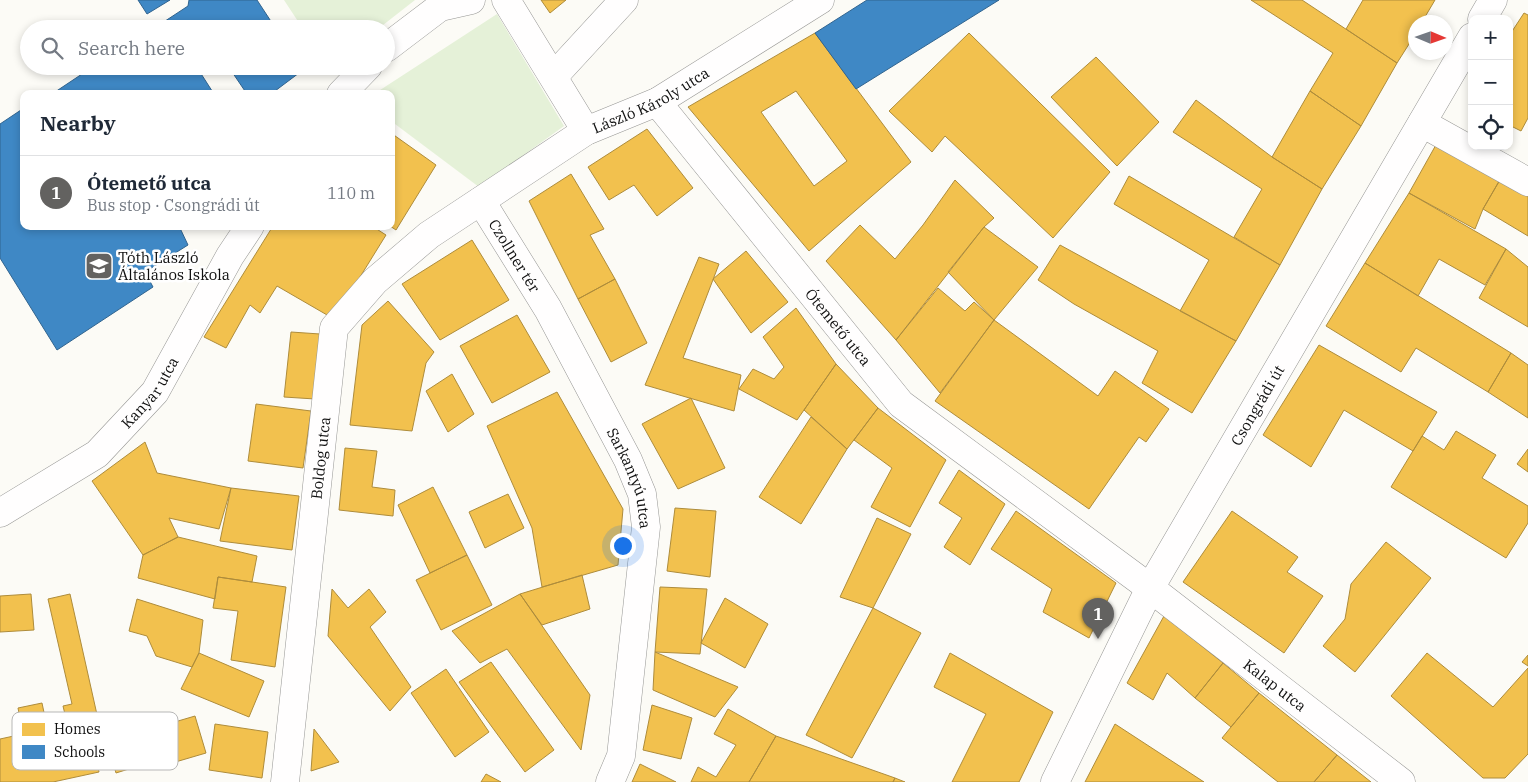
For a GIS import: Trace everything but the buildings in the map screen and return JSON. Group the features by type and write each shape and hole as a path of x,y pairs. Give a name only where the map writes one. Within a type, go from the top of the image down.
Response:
{"street":[{"path":"395,41 440,7 471,0"},
{"path":"506,0 586,131"},
{"path":"554,76 624,0"},
{"name":"László Károly utca","path":"481,201 586,131 657,102 820,0"},
{"path":"1484,15 1493,0"},
{"name":"Csongrádi út","path":"1055,782 1150,588 1468,44"},
{"path":"345,90 359,75"},
{"name":"Ótemető utca","path":"657,102 901,404 1150,588"},
{"path":"1422,123 1528,182"},
{"name":"Czollner tér","path":"481,201 548,309"},
{"name":"Boldog utca","path":"285,782 334,328 376,281 429,235 481,201"},
{"name":"Kanyar utca","path":"0,513 97,454 155,392 230,256 247,230"},
{"name":"Sarkantyú utca","path":"548,309 628,460 642,494 646,527 621,756 610,782"},
{"name":"Kalap utca","path":"1150,588 1401,782"}],"green space":[{"path":"284,0 415,0 389,20 297,20"},
{"path":"497,14 564,126 479,187 395,124 395,90 380,90"}],"place":[{"name":"Tóth László Általános Iskola","path":"99,266"},
{"name":"Ótemető utca","path":"1098,639"}]}
